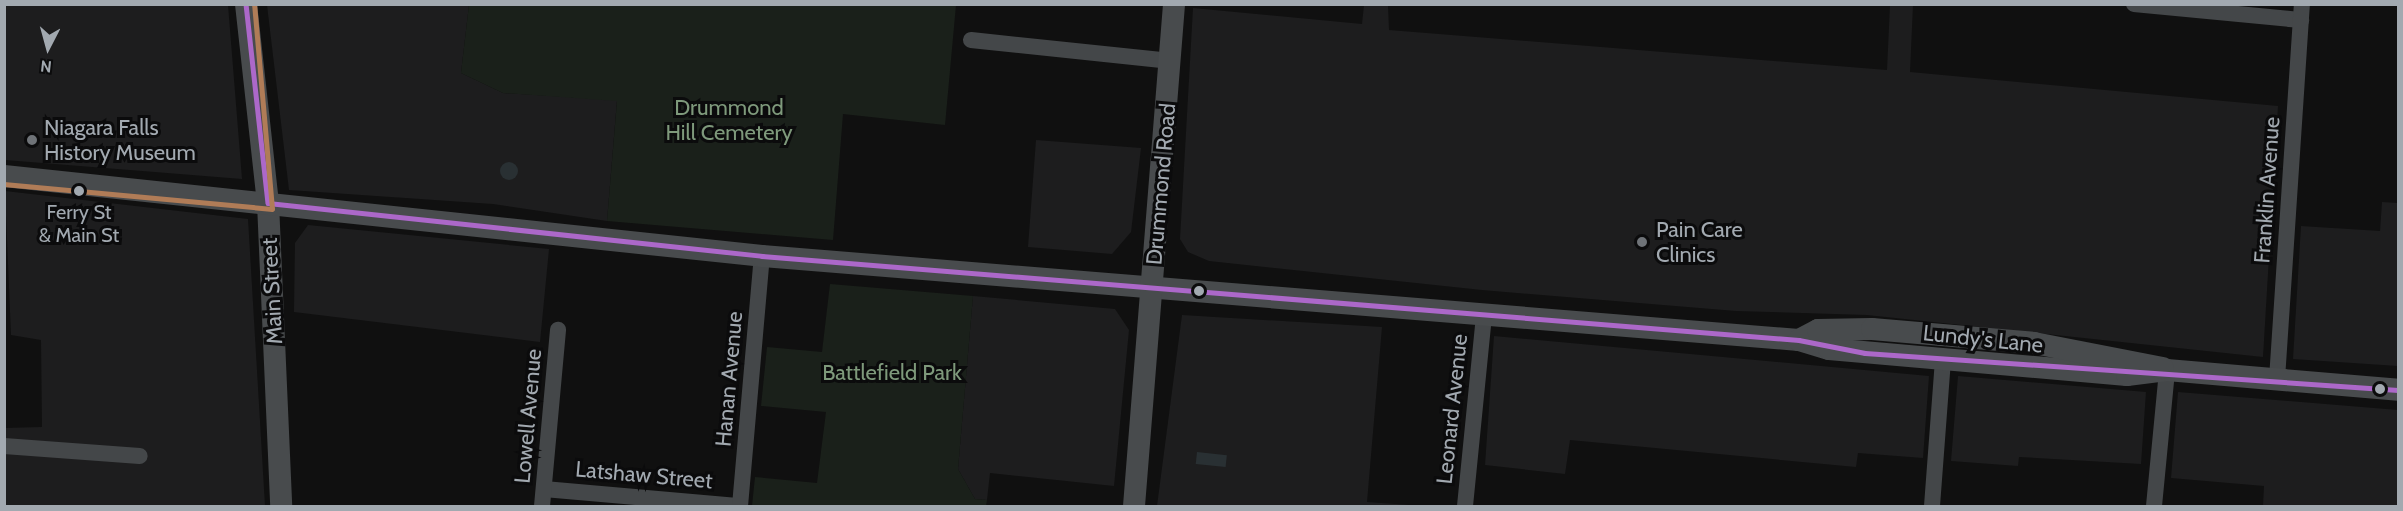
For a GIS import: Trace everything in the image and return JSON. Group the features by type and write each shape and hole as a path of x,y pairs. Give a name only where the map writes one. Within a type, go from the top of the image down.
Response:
{"main road":[{"name":"Main Street","path":"246,4 268,203 281,507"},
{"name":"Drummond Road","path":"1134,507 1174,4"},
{"name":"Lundy's Lane","path":"4,176 762,256 1799,340 1829,349 2127,375 2167,370"},
{"name":"Lundy's Lane","path":"1799,340 1824,329 1882,330 2052,346 2167,370 2398,390"}],"street":[{"path":"2134,4 2301,12"},
{"name":"Franklin Avenue","path":"2277,379 2301,12"},
{"path":"971,40 1171,61"},
{"name":"Hanan Avenue","path":"740,507 762,256"},
{"name":"Leonard Avenue","path":"1465,507 1484,315"},
{"name":"Lowell Avenue","path":"542,507 558,330"},
{"path":"1932,507 1943,359"},
{"path":"2154,507 2167,370"},
{"path":"4,446 140,456"},
{"name":"Latshaw Street","path":"544,489 740,507"}],"shaded area":[{"path":"4,5 228,5 242,179 5,160"},
{"path":"267,5 469,5 461,73 503,93 617,100 607,221 493,204 289,190"},
{"path":"1364,5 1388,5 1389,30 1887,70 1890,5 1913,5 1910,72 2278,106 2263,357 1867,315 1736,311 1482,290 1209,261 1188,252 1180,239 1193,8 1362,24"},
{"path":"1036,140 1141,148 1131,232 1112,254 1028,247"},
{"path":"509,162 515,165 518,171 515,177 509,180 503,177 500,171 503,165"},
{"path":"5,191 248,219 265,506 5,506 4,428 42,427 41,340 11,335"},
{"path":"2382,202 2398,203 2398,366 2293,359 2301,226 2380,231"},
{"path":"308,225 549,249 540,342 294,312 295,243"},
{"path":"973,296 1115,309 1129,330 1114,486 990,473 987,500 975,499 958,469"},
{"path":"1182,315 1382,327 1367,502 1424,506 1157,506"},
{"path":"1494,336 1929,376 1923,458 1858,453 1856,467 1570,440 1565,474 1485,465"},
{"path":"1958,376 2146,392 2141,464 2019,457 2018,466 1951,461"},
{"path":"2178,392 2398,410 2398,506 2263,506 2264,486 2171,478"},
{"path":"1197,452 1227,455 1226,467 1196,464"}],"green space":[{"name":"Drummond Hill Cemetery","path":"469,5 956,5 945,125 843,114 833,240 607,221 617,101 503,93 461,73"},
{"name":"Battlefield Park","path":"830,284 973,296 958,469 975,499 987,500 986,506 752,506 755,477 817,483 826,412 761,406 767,347 822,352"}],"transit line":[{"path":"246,4 268,203 762,256 1799,340 1865,353 2398,390"},
{"path":"4,184 272,209 254,4"}],"place":[{"name":"Niagara Falls History Museum","path":"32,140"},
{"name":"Ferry St & Main St","path":"79,191"},
{"name":"Pain Care Clinics","path":"1642,242"}]}
